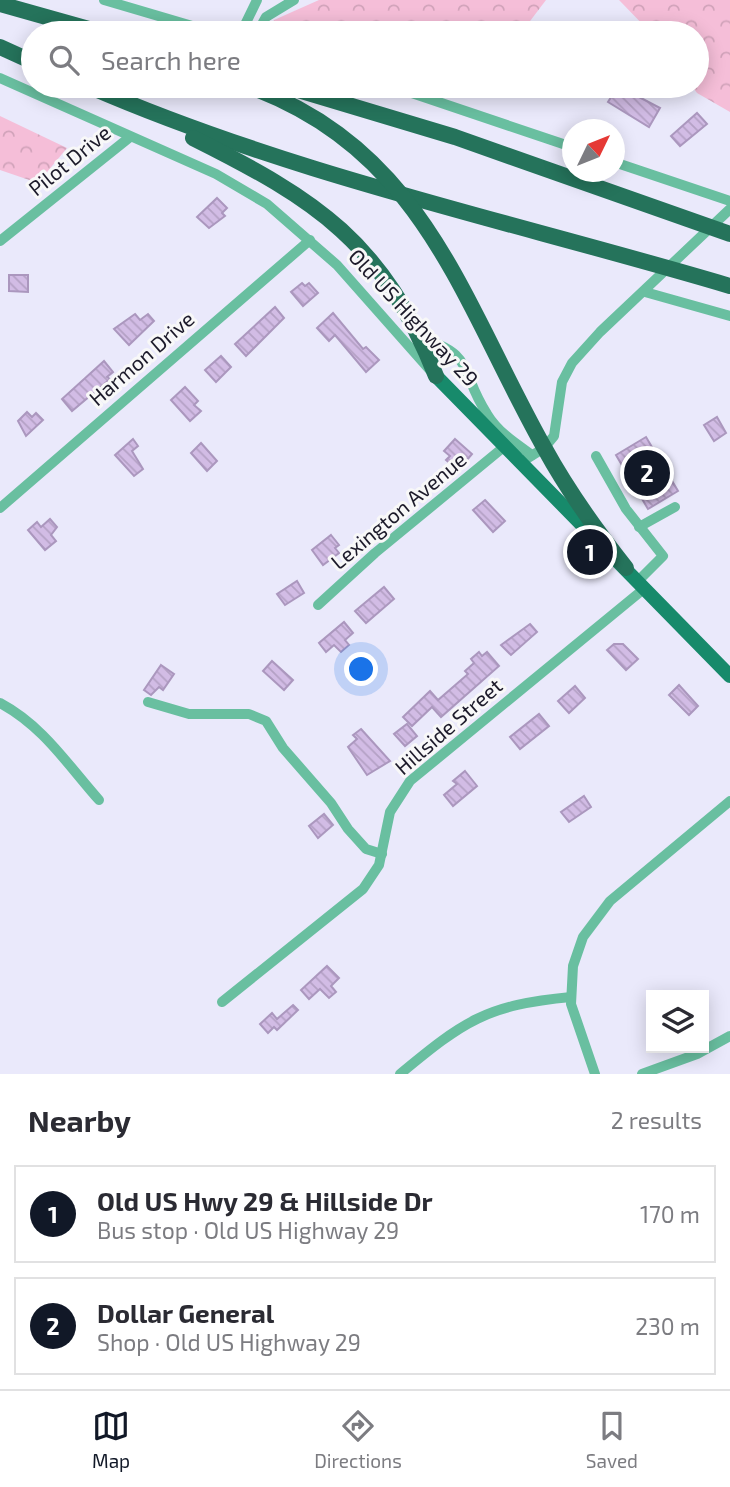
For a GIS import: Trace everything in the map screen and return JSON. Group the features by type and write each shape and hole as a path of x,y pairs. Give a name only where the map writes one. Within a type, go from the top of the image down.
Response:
{"highway":[{"path":"0,4 19,4 68,21"},
{"path":"0,47 21,57"},
{"path":"113,98 239,161 315,206 348,234 379,268 421,338 436,376"},
{"path":"119,98 229,142 358,183 730,286"},
{"path":"282,98 326,124 391,179 461,282 532,455 626,568"},
{"path":"325,98 455,137 730,234"}],"main road":[{"name":"Old US Highway 29","path":"436,376 505,446 532,455 600,547 626,568 730,676"}],"street":[{"path":"104,0 175,21"},
{"path":"247,21 257,0"},
{"path":"263,21 265,17 294,0"},
{"name":"Old US Highway 29","path":"0,78 21,88"},
{"name":"Old US Highway 29","path":"44,98 216,174 267,204 337,265 436,376"},
{"path":"427,98 562,144"},
{"name":"Pilot Drive","path":"0,241 130,137"},
{"path":"625,166 730,201"},
{"path":"395,329 445,345 458,356 490,419 507,437 532,455 554,436 562,382 572,363 600,332 730,209"},
{"name":"Harmon Drive","path":"0,508 310,240"},
{"path":"645,292 730,316"},
{"name":"Lexington Avenue","path":"318,605 375,553 505,446"},
{"path":"596,456 639,527 675,507"},
{"name":"Hillside Street","path":"222,1002 363,889 379,865 390,812 410,781 641,584 663,556 639,527"},
{"path":"148,702 180,713 213,716 249,714 266,721 283,748 331,803 366,849 382,854"},
{"path":"0,704 24,717 44,734 99,800"},
{"path":"595,1074 571,997 573,966 583,937 595,918 611,901 730,801"},
{"path":"400,1074 448,1034 476,1017 506,1006 571,997"},
{"path":"642,1074 697,1054 730,1036"}],"green space":[{"path":"319,0 546,0 530,21 274,20"},
{"path":"619,0 730,0 730,112 706,98 709,98 709,21 639,21"},
{"path":"0,116 67,148 38,183 0,170"}],"building":[{"path":"610,98 641,98 660,108 649,127 608,102"},
{"path":"697,113 707,124 680,146 671,136"},
{"path":"217,198 227,208 222,213 225,216 209,228 197,217"},
{"path":"9,275 28,275 28,292 9,291"},
{"path":"302,283 305,286 309,283 318,293 303,306 291,292"},
{"path":"275,307 284,318 246,356 235,344"},
{"path":"333,313 363,349 366,347 379,360 366,372 335,335 329,341 317,328"},
{"path":"135,314 140,320 148,314 154,321 129,345 114,329"},
{"path":"221,356 231,367 216,382 205,370"},
{"path":"104,361 113,372 107,377 110,379 72,411 62,399"},
{"path":"185,387 198,401 194,405 201,411 190,421 171,400"},
{"path":"27,412 32,417 36,413 43,420 26,436 18,421"},
{"path":"717,417 726,433 714,441 704,425"},
{"path":"646,437 678,491 648,509 616,455"},
{"path":"133,439 138,446 132,451 143,469 134,476 115,455"},
{"path":"455,439 472,454 461,467 457,463 454,467 446,460 450,456 444,451"},
{"path":"201,443 217,461 207,471 191,453"},
{"path":"485,500 505,521 493,532 473,510"},
{"path":"50,519 57,527 51,535 56,541 45,550 28,530 37,522 41,527"},
{"path":"331,535 339,545 335,548 339,553 323,565 312,550"},
{"path":"297,581 304,593 285,605 277,594"},
{"path":"384,587 394,599 366,623 355,611"},
{"path":"344,622 353,633 345,640 349,645 341,652 334,645 326,652 319,643"},
{"path":"530,624 537,632 511,655 501,645"},
{"path":"614,644 623,644 638,659 626,670 607,650"},
{"path":"479,652 482,656 487,652 499,666 441,717 432,707 412,726 403,717 430,691 438,700 468,674 465,671 474,663 471,659"},
{"path":"272,661 293,680 284,690 263,671"},
{"path":"161,665 174,674 163,690 159,687 151,695 144,690"},
{"path":"679,685 698,706 689,715 669,695"},
{"path":"575,686 585,698 569,713 558,701"},
{"path":"539,714 549,726 520,749 510,737"},
{"path":"407,724 417,736 405,746 394,734"},
{"path":"361,729 390,761 367,775 348,747 357,739 353,735"},
{"path":"465,771 477,786 453,806 444,795 457,784 453,781"},
{"path":"584,796 591,807 569,822 561,812"},
{"path":"324,814 333,825 318,838 309,826"},
{"path":"327,966 339,978 331,986 336,992 329,998 320,989 309,999 301,990"},
{"path":"293,1005 298,1010 277,1030 274,1027 268,1033 260,1024 272,1013 277,1019"}],"place":[{"name":"Dollar General","path":"647,473"},
{"name":"Old US Hwy 29 & Hillside Dr","path":"590,552"}]}
